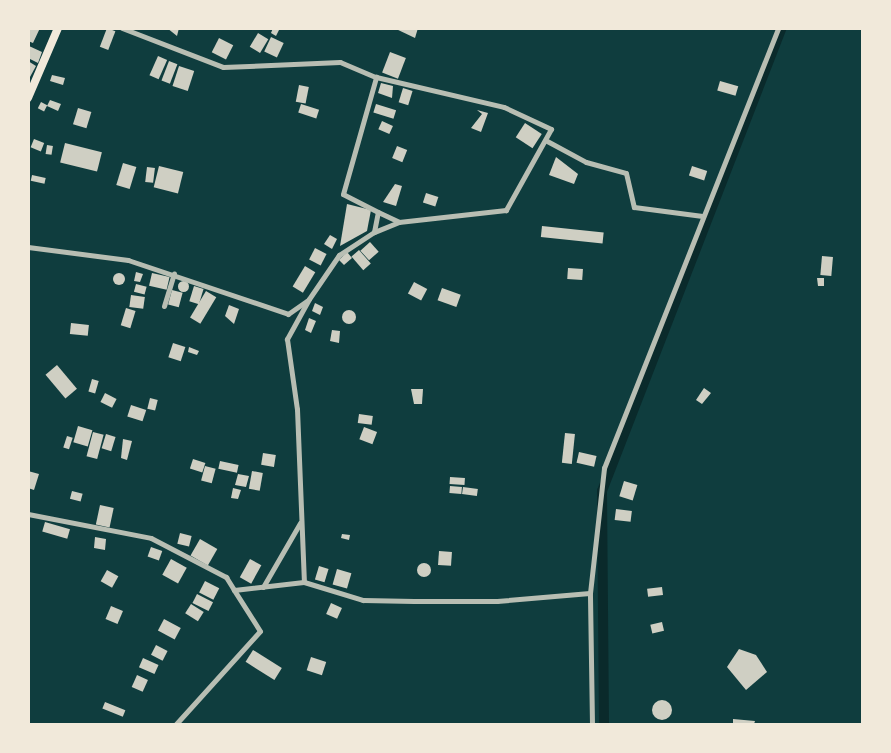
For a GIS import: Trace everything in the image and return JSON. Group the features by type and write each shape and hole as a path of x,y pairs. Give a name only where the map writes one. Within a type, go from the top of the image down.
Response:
{"main road":[{"path":"28,98 58,28"}],"street":[{"path":"122,28 223,67 340,62 376,77 504,107 547,125 547,141 506,210 399,222 374,232 339,255 309,299 287,339 304,582"},
{"path":"592,724 590,593 604,468 778,28"},
{"path":"376,77 343,194 399,222"},
{"path":"547,141 557,144 586,162 626,173 634,207 702,216"},
{"path":"374,232 378,212"},
{"path":"28,247 119,258 174,273 288,314"},
{"path":"164,306 174,273"},
{"path":"288,314 309,299"},
{"path":"288,314 292,330"},
{"path":"28,514 151,538 226,577 260,631 176,724"},
{"path":"263,587 301,521"},
{"path":"234,590 304,582 363,600 497,601 590,593"}],"building":[{"path":"28,28 40,28 33,43 28,41"},
{"path":"107,28 115,31 108,50 100,47"},
{"path":"167,28 179,28 177,36"},
{"path":"273,28 280,28 276,36 271,33"},
{"path":"394,28 418,28 415,38"},
{"path":"258,33 268,39 260,53 250,47"},
{"path":"271,37 284,43 277,57 264,52"},
{"path":"219,38 233,45 226,60 212,52"},
{"path":"29,46 42,52 38,63 28,58"},
{"path":"390,52 406,58 398,79 382,73"},
{"path":"158,56 167,60 159,79 149,75"},
{"path":"28,61 36,66 30,77 28,76"},
{"path":"169,61 177,64 170,84 161,81"},
{"path":"179,66 194,71 188,91 173,86"},
{"path":"52,75 65,78 63,85 50,81"},
{"path":"720,81 738,86 736,96 717,91"},
{"path":"381,83 393,86 392,98 378,93"},
{"path":"299,85 309,87 306,104 296,102"},
{"path":"403,88 413,91 408,105 399,102"},
{"path":"50,100 61,104 58,111 47,106"},
{"path":"41,102 47,105 44,111 38,108"},
{"path":"301,104 319,110 316,118 298,113"},
{"path":"376,104 396,110 393,119 373,113"},
{"path":"78,108 91,112 86,128 73,124"},
{"path":"477,110 488,113 481,132 471,128 482,114"},
{"path":"382,121 393,126 389,134 378,129"},
{"path":"525,123 542,134 533,148 516,137"},
{"path":"34,139 44,143 41,151 31,147"},
{"path":"65,143 102,152 97,172 60,162"},
{"path":"47,145 53,146 52,155 46,154"},
{"path":"397,146 407,150 402,162 392,158"},
{"path":"556,157 578,174 574,184 549,175"},
{"path":"123,163 136,167 130,189 116,185"},
{"path":"159,166 183,172 178,193 154,187"},
{"path":"692,166 707,171 704,180 689,176"},
{"path":"147,167 155,168 153,183 145,182"},
{"path":"32,175 46,178 44,184 31,181"},
{"path":"395,184 402,186 396,206 383,202"},
{"path":"426,193 438,197 435,207 423,203"},
{"path":"347,204 371,210 367,231 340,246"},
{"path":"542,226 604,232 603,243 541,237"},
{"path":"330,235 337,239 332,249 324,244"},
{"path":"370,242 379,252 369,260 360,251"},
{"path":"315,248 327,254 321,265 309,260"},
{"path":"359,250 371,264 363,270 351,257"},
{"path":"347,252 352,258 344,265 339,260"},
{"path":"822,256 833,257 831,276 820,275"},
{"path":"305,266 315,272 303,293 293,287"},
{"path":"568,268 583,269 582,280 567,279"},
{"path":"136,272 143,274 140,282 134,281"},
{"path":"121,273 125,279 121,285 117,285 113,277"},
{"path":"152,273 170,277 167,290 149,286"},
{"path":"817,278 824,278 824,286 818,286"},
{"path":"183,280 189,286 183,292 177,286"},
{"path":"414,282 427,289 421,301 408,293"},
{"path":"136,284 147,287 145,295 134,292"},
{"path":"194,286 204,289 199,304 189,301"},
{"path":"442,288 461,295 456,307 438,300"},
{"path":"172,290 183,293 179,307 168,304"},
{"path":"206,291 216,297 200,324 190,318"},
{"path":"131,295 145,297 143,309 129,307"},
{"path":"315,303 323,307 320,315 312,311"},
{"path":"229,305 239,309 234,324 225,316"},
{"path":"126,308 136,311 130,328 121,325"},
{"path":"346,310 352,310 356,317 352,324 346,324 342,320 342,314"},
{"path":"309,318 316,321 311,333 305,330"},
{"path":"71,323 89,325 88,336 70,334"},
{"path":"332,330 340,331 339,343 330,341"},
{"path":"173,343 185,347 181,361 168,357"},
{"path":"189,347 199,351 197,355 188,352"},
{"path":"57,365 77,389 65,398 46,375"},
{"path":"92,379 99,381 95,393 88,391"},
{"path":"704,388 711,393 702,404 696,400"},
{"path":"411,389 423,389 422,404 414,404"},
{"path":"105,393 117,399 112,408 100,402"},
{"path":"150,398 158,400 155,411 147,409"},
{"path":"131,405 146,410 143,421 127,416"},
{"path":"359,414 373,416 372,425 358,423"},
{"path":"78,426 92,430 88,446 73,442"},
{"path":"364,427 377,432 372,444 359,439"},
{"path":"93,432 104,435 97,459 87,456"},
{"path":"565,433 575,434 572,464 562,463"},
{"path":"106,434 116,437 111,451 102,448"},
{"path":"67,436 73,438 69,449 63,447"},
{"path":"123,439 132,441 127,460 121,458"},
{"path":"579,452 597,456 594,467 577,463"},
{"path":"263,453 276,455 274,467 261,465"},
{"path":"193,459 205,463 202,473 190,469"},
{"path":"220,461 239,465 237,473 218,469"},
{"path":"205,466 216,469 212,483 201,480"},
{"path":"28,471 39,474 34,490 28,488"},
{"path":"252,471 263,473 260,491 249,489"},
{"path":"238,474 249,476 246,487 235,485"},
{"path":"450,477 465,478 464,485 450,484"},
{"path":"624,481 637,485 633,500 619,496"},
{"path":"450,486 462,487 461,494 449,493"},
{"path":"463,487 478,489 477,496 462,494"},
{"path":"233,488 241,490 238,499 231,498"},
{"path":"72,491 83,494 81,502 70,499"},
{"path":"100,505 114,508 110,527 96,525"},
{"path":"616,509 632,511 631,522 615,520"},
{"path":"45,522 70,529 67,539 42,532"},
{"path":"180,533 192,536 189,547 177,544"},
{"path":"342,534 350,535 349,540 341,538"},
{"path":"95,537 106,539 105,550 94,548"},
{"path":"200,539 217,549 208,565 190,555"},
{"path":"151,547 162,551 159,561 148,556"},
{"path":"439,551 452,552 451,566 438,565"},
{"path":"171,559 187,568 178,583 162,575"},
{"path":"250,559 261,565 251,584 240,577"},
{"path":"421,563 427,563 431,570 427,577 421,577 417,573 417,567"},
{"path":"319,566 329,569 324,582 315,579"},
{"path":"337,569 351,573 347,589 333,584"},
{"path":"107,570 118,576 112,588 101,581"},
{"path":"205,581 219,588 213,600 199,593"},
{"path":"662,587 663,595 648,597 647,589"},
{"path":"197,594 213,602 208,611 192,603"},
{"path":"331,603 342,608 337,619 326,614"},
{"path":"191,604 204,612 198,621 185,613"},
{"path":"111,606 123,611 117,624 106,619"},
{"path":"164,619 181,628 175,639 158,630"},
{"path":"662,622 664,631 652,633 650,625"},
{"path":"156,645 168,651 163,661 151,655"},
{"path":"739,649 756,655 767,672 746,690 727,667"},
{"path":"253,650 282,668 274,680 246,662"},
{"path":"311,657 326,662 322,675 307,670"},
{"path":"143,658 159,665 154,674 139,667"},
{"path":"137,675 148,680 143,692 132,687"},
{"path":"658,700 666,700 672,706 672,714 666,720 658,720 652,714 652,706"},
{"path":"105,702 125,710 123,717 102,708"},
{"path":"733,719 755,721 754,724 733,724"}],"waterway":[{"path":"604,724 602,491 782,28"}]}
